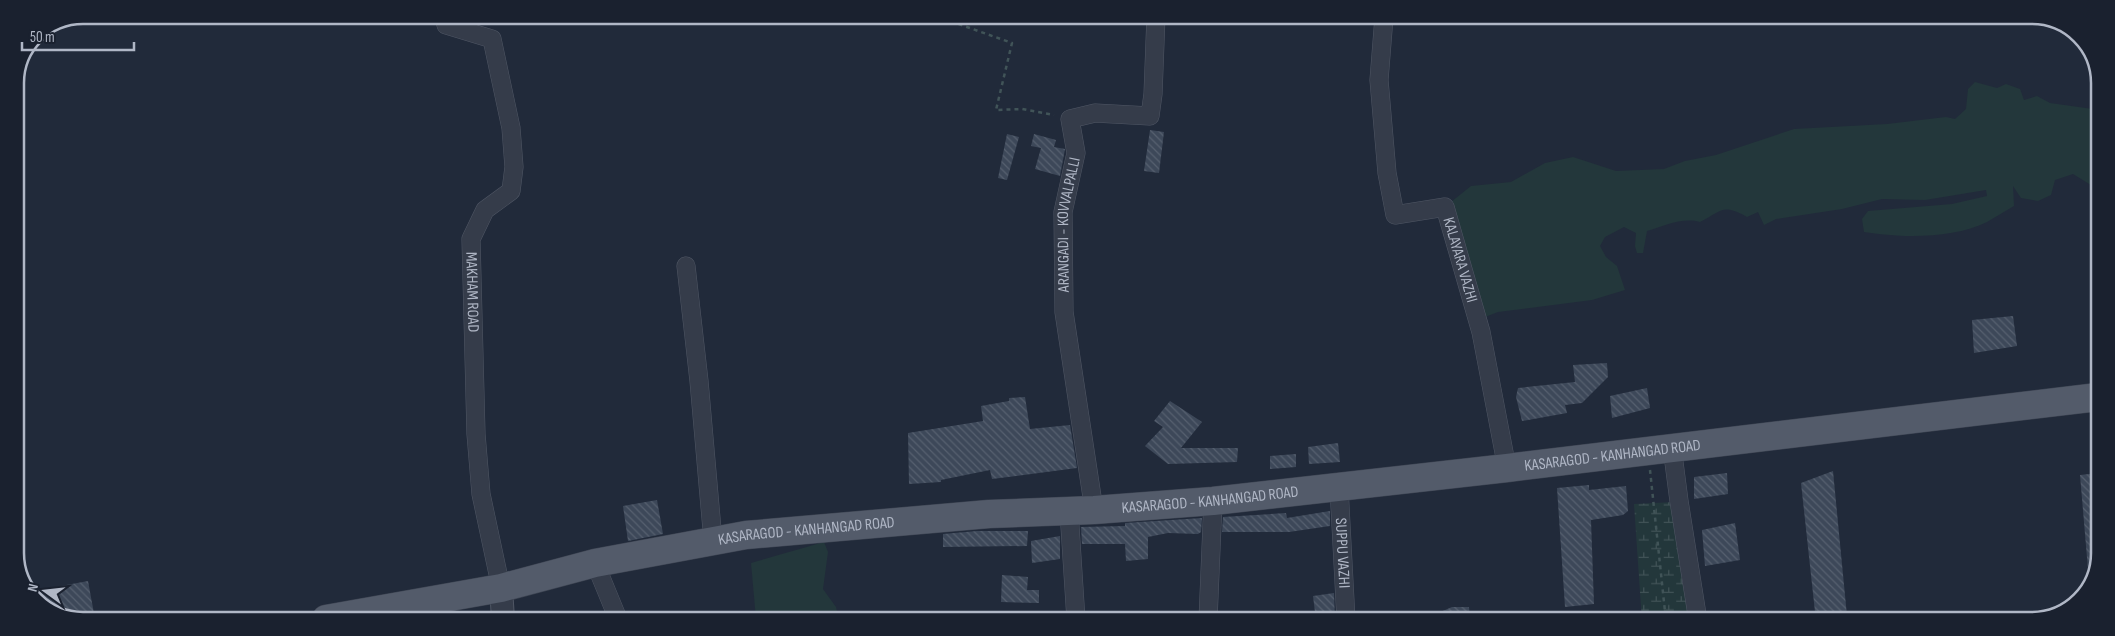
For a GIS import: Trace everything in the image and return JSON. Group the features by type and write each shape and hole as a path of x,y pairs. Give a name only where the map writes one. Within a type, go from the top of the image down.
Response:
{"main road":[{"name":"KASARAGOD - KANHANGAD ROAD","path":"366,612 501,588 595,563 746,535 989,514 1213,501 1507,468 1660,448 2091,398"}],"street":[{"name":"MAKHAM ROAD","path":"446,24 492,39 511,128 514,167 511,191 485,210 471,239 476,434 481,494 501,588"},
{"path":"1070,118 1096,113 1150,116 1153,94 1156,24"},
{"name":"KALAYARA VAZHI","path":"1383,24 1379,80 1388,172 1395,215 1444,207 1481,332 1507,468"},
{"name":"ARANGADI - KOVVALPALLI","path":"1070,118 1076,153 1063,212 1064,312 1082,510 1076,612"},
{"path":"686,266 699,381 713,541"},
{"path":"1660,448 1678,501 1696,612"},
{"name":"SUPPU VAZHI","path":"1339,486 1346,612"},
{"path":"1208,612 1213,501"},
{"path":"595,563 615,612"},
{"path":"501,588 503,612"}],"path":[{"path":"958,24 1012,44 996,110 1022,109 1070,118"},
{"path":"1660,448 1666,612"}],"green space":[{"path":"1975,82 1997,88 2006,84 2020,89 2024,100 2037,96 2050,103 2091,109 2091,185 2073,174 2055,180 2051,195 2038,201 2021,198 2013,186 2014,206 1987,222 1958,232 1926,236 1864,232 1862,219 1868,211 1952,204 1987,196 1986,190 1925,200 1882,199 1842,209 1776,219 1764,225 1758,212 1747,217 1732,210 1722,210 1700,222 1680,221 1647,231 1643,253 1637,253 1635,246 1636,233 1624,227 1605,237 1600,246 1606,257 1617,266 1625,290 1592,300 1498,312 1485,317 1451,202 1471,186 1511,182 1545,163 1573,157 1616,171 1664,169 1685,161 1716,155 1794,129 1887,124 1946,117 1955,119 1966,109 1968,89"},
{"path":"1675,502 1693,612 1641,612 1634,504"},
{"path":"824,542 828,552 823,589 836,607 837,612 755,612 751,563"}],"building":[{"path":"1150,130 1164,132 1159,173 1144,171"},
{"path":"1007,134 1019,137 1007,180 998,178"},
{"path":"1034,134 1056,140 1054,147 1065,149 1060,176 1035,169 1041,148 1031,146"},
{"path":"2013,316 2017,346 1974,353 1972,320"},
{"path":"1607,363 1608,377 1582,403 1565,405 1567,413 1522,421 1516,397 1518,388 1575,382 1573,365"},
{"path":"1647,388 1650,408 1612,418 1610,396"},
{"path":"1025,397 1030,429 1070,425 1077,468 992,479 990,470 941,480 941,482 909,484 908,433 983,421 981,406 1009,401 1009,398"},
{"path":"1170,401 1202,422 1181,448 1238,448 1237,462 1168,464 1145,446 1163,427 1154,421"},
{"path":"1338,443 1340,462 1309,464 1308,447"},
{"path":"1296,454 1296,467 1270,469 1270,456"},
{"path":"1833,471 1847,612 1815,612 1801,483"},
{"path":"1727,473 1728,494 1694,499 1694,477"},
{"path":"2091,474 2091,561 2088,571 2080,475"},
{"path":"1589,485 1589,490 1626,486 1628,511 1623,515 1591,520 1594,604 1565,607 1557,488"},
{"path":"657,500 663,534 628,541 623,506"},
{"path":"1330,511 1330,526 1289,532 1222,532 1223,517 1286,513 1287,518"},
{"path":"1202,518 1201,532 1198,534 1168,533 1148,537 1148,559 1126,561 1125,544 1082,544 1081,527 1125,526 1125,523"},
{"path":"1735,523 1740,560 1705,566 1702,530"},
{"path":"977,531 1028,531 1027,546 943,547 943,534"},
{"path":"1060,536 1060,559 1032,563 1031,541"},
{"path":"1002,575 1028,577 1027,590 1039,590 1039,603 1001,602"},
{"path":"88,581 94,612 75,612 60,608 44,598 37,591"},
{"path":"1334,593 1335,612 1315,612 1313,596"},
{"path":"1452,607 1469,607 1469,612 1440,612"}]}
